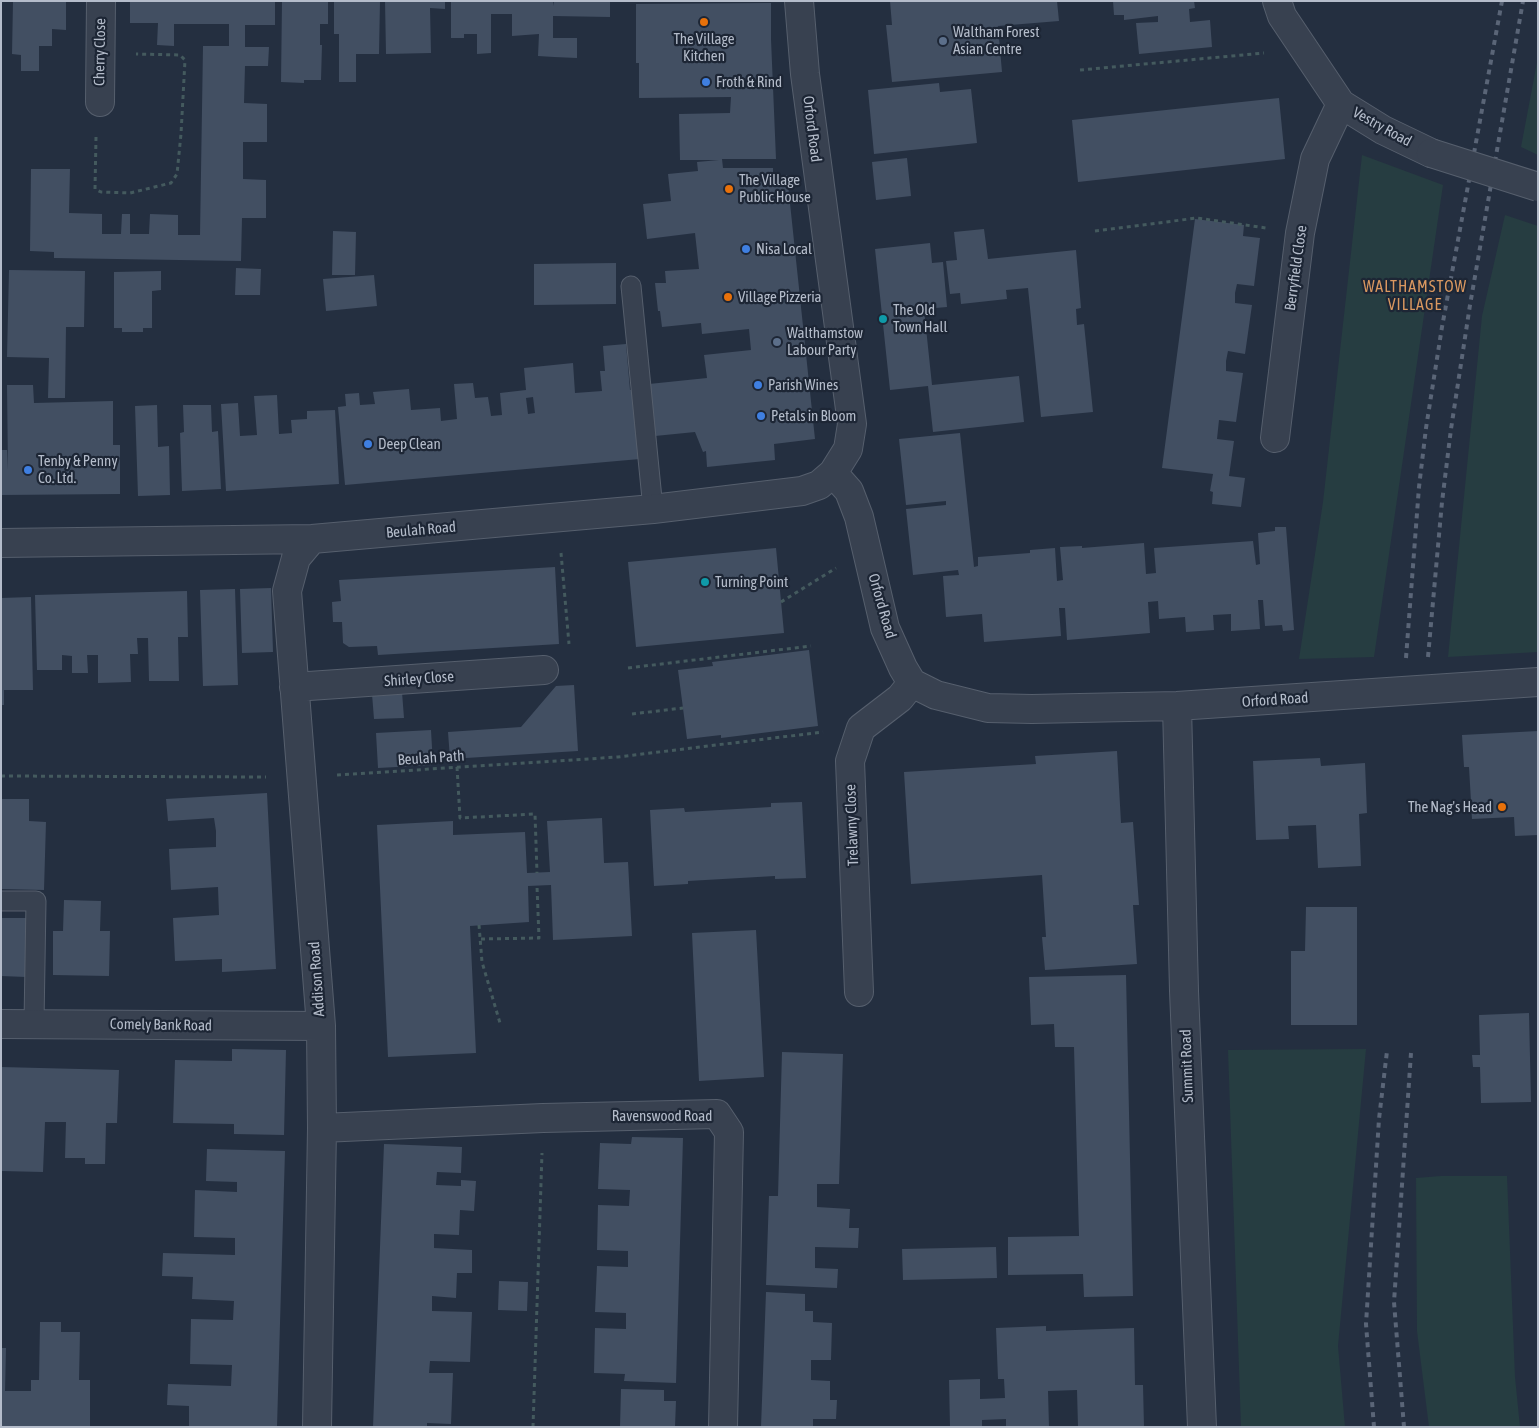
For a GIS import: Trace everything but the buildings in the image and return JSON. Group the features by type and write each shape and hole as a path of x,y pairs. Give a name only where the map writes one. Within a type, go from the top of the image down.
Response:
{"street":[{"name":"Cherry Close","path":"100,102 101,1"},
{"name":"Vestry Road","path":"1277,1 1282,16 1341,104 1384,130 1431,153 1538,187"},
{"name":"Orford Road","path":"799,2 807,84 852,424 848,449 833,472 849,491 858,517 885,628 903,668 912,682 936,695 988,708 1032,709 1177,706 1538,682"},
{"name":"Berryfield Close","path":"1275,438 1300,233 1315,159 1341,104"},
{"name":"Beulah Road","path":"1,543 312,539 653,509 802,491 819,485 833,472"},
{"name":"Addison Road","path":"312,539 296,558 287,591 321,1026 322,1128 317,1427"},
{"name":"Shirley Close","path":"294,688 544,670"},
{"path":"861,728 900,698 912,682"},
{"name":"Summit Road","path":"1177,706 1184,991 1202,1427"},
{"name":"Trelawny Close","path":"858,992 850,761 861,728"},
{"name":"Comely Bank Road","path":"1,1024 321,1026"},
{"name":"Ravenswood Road","path":"322,1128 543,1118 717,1114 729,1132 723,1427"}],"lane":[{"path":"631,286 653,509"},
{"path":"1,901 36,901 34,1023"}],"path":[{"path":"1080,70 1277,52 1299,43"},
{"path":"100,54 180,55 185,60 177,174 171,182 130,193 101,192 95,189 96,110 100,102"},
{"path":"1095,231 1197,218 1300,233"},
{"path":"544,670 569,652 558,518"},
{"path":"781,602 866,550"},
{"path":"628,668 811,646"},
{"path":"632,714 683,708"},
{"name":"Beulah Path","path":"1,776 302,777 618,757 861,728"},
{"path":"457,767 460,818 535,814 537,873"},
{"path":"481,939 539,938 537,886"},
{"path":"480,925 482,962 500,1023"},
{"path":"533,1427 543,1118"}],"green space":[{"path":"1538,57 1538,155 1521,147"},
{"path":"1362,155 1443,185 1374,657 1299,659 1323,502"},
{"path":"1505,215 1538,226 1538,652 1448,657 1482,316"},
{"path":"1366,1049 1338,1346 1345,1427 1241,1427 1228,1050"},
{"path":"1507,1176 1515,1377 1520,1427 1429,1427 1417,1331 1416,1178"}],"railway":[{"path":"1406,658 1419,487 1426,428 1442,327 1502,1"},
{"path":"1428,657 1442,502 1451,429 1470,305 1523,1"},
{"path":"1374,1427 1366,1324 1379,1119 1387,1051"},
{"path":"1404,1427 1394,1302 1411,1053"}],"place":[{"name":"The Village Kitchen","path":"704,22"},
{"name":"Waltham Forest Asian Centre","path":"943,41"},
{"name":"Froth & Rind","path":"706,82"},
{"name":"The Village Public House","path":"729,189"},
{"name":"Nisa Local","path":"746,249"},
{"name":"Village Pizzeria","path":"728,297"},
{"name":"The Old Town Hall","path":"883,319"},
{"name":"Walthamstow Labour Party","path":"777,342"},
{"name":"Parish Wines","path":"758,385"},
{"name":"Petals in Bloom","path":"761,416"},
{"name":"Deep Clean","path":"368,444"},
{"name":"Tenby & Penny Co. Ltd.","path":"28,470"},
{"name":"Turning Point","path":"705,582"},
{"name":"The Nag's Head","path":"1502,807"}],"district":[{"name":"WALTHAMSTOW VILLAGE","path":"1415,296"}]}
